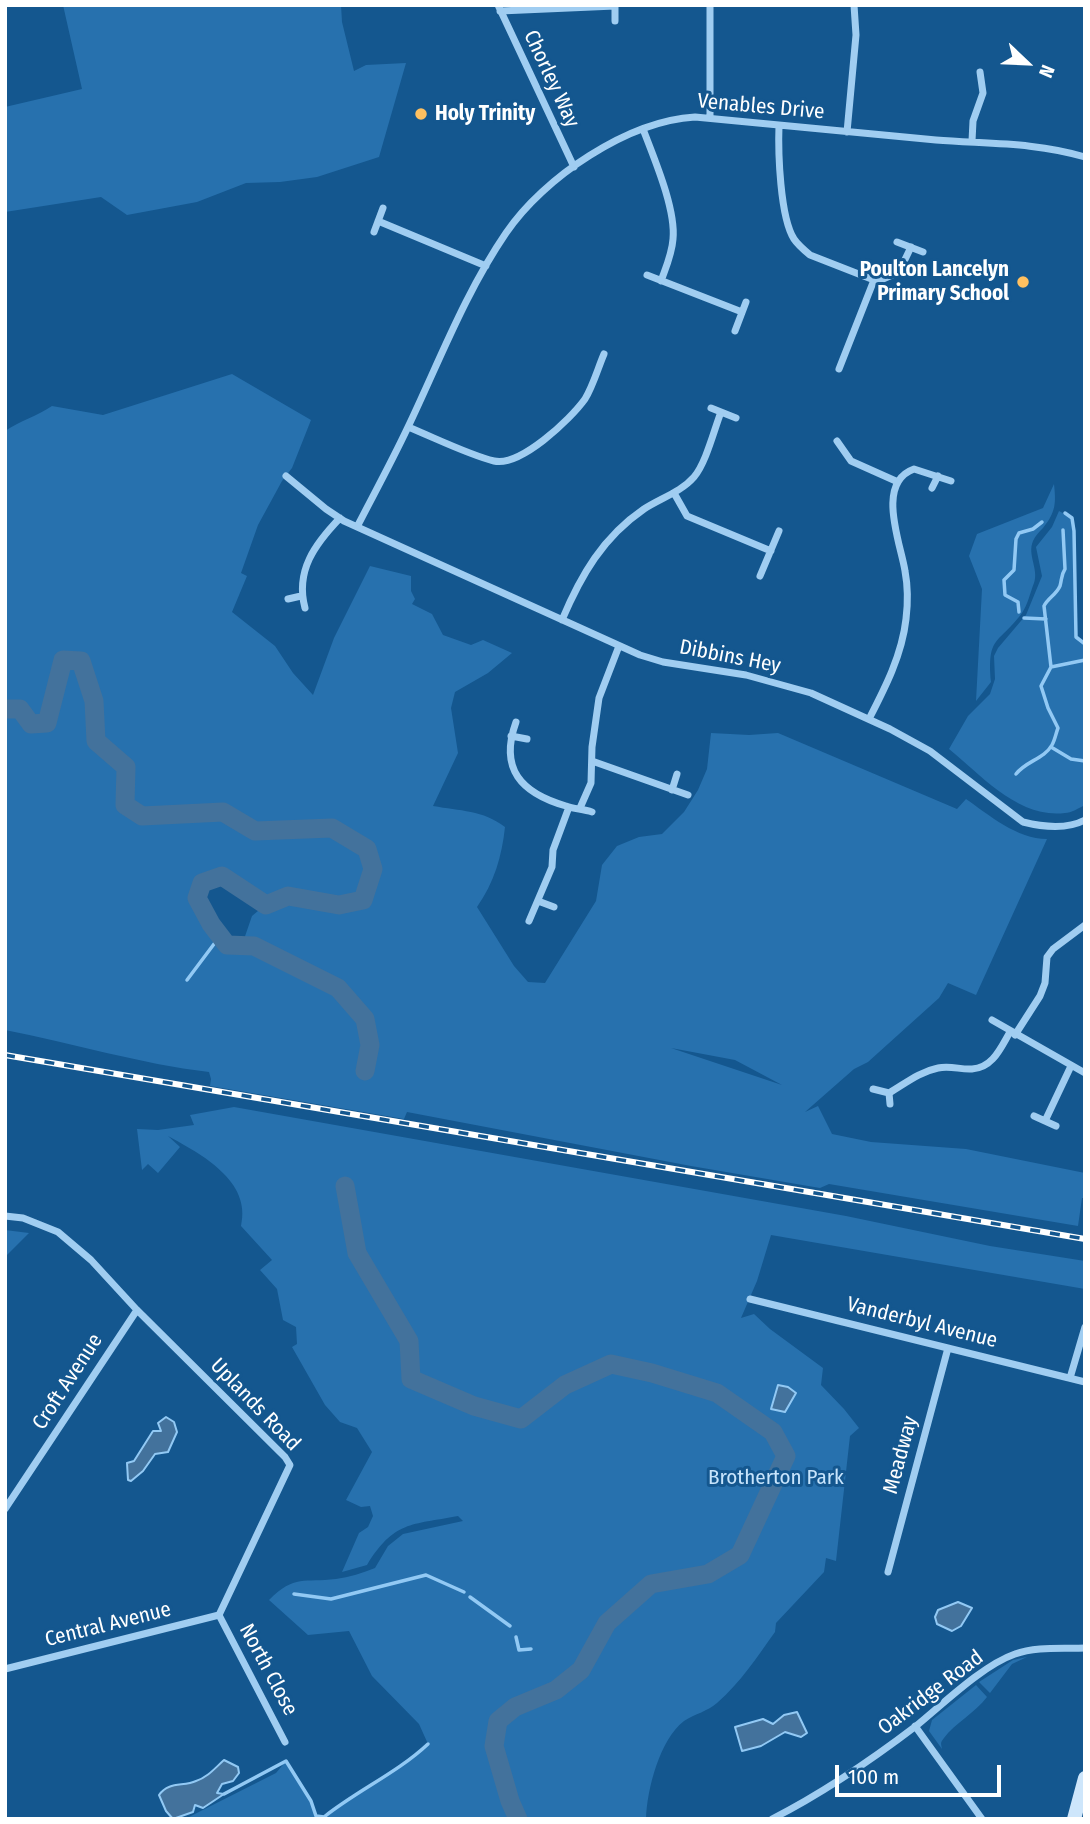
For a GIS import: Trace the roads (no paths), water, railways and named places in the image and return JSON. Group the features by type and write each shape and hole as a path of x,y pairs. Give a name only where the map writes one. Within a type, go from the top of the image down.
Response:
{"main road":[{"path":"1074,1819 1085,1778"}],"street":[{"path":"710,5 710,118"},
{"path":"846,132 856,34 854,5"},
{"path":"499,8 615,6 615,21"},
{"name":"Chorley Way","path":"499,8 574,167"},
{"path":"972,141 973,121 983,93 980,72"},
{"name":"Venables Drive","path":"357,527 408,427 439,357 507,231 551,185 613,143 643,129 679,118 710,118 846,132 1035,145 1085,157"},
{"path":"779,125 778,152 786,217 793,239 810,255 874,280 900,272 911,247"},
{"path":"643,129 660,174 673,227 670,258 660,281"},
{"path":"374,232 383,208"},
{"path":"378,221 486,266"},
{"path":"897,242 923,252"},
{"path":"647,275 742,312"},
{"path":"839,369 874,280"},
{"path":"735,331 746,302"},
{"path":"408,427 496,462 511,461 523,455 561,425 585,398 604,354"},
{"path":"711,408 736,418"},
{"path":"562,621 576,588 604,544 646,508 674,493 695,475 721,412"},
{"path":"837,441 851,461 898,482"},
{"path":"869,719 887,683 906,621 907,587 893,508 898,482 914,468 951,481"},
{"name":"Dibbins Hey","path":"286,476 340,518 357,527 619,646 663,662 710,668 780,683 811,693 869,719 930,751 1023,821 1035,825 1073,826 1085,820"},
{"path":"932,488 938,476"},
{"path":"674,493 687,516 771,551"},
{"path":"305,608 302,579 307,560 323,536 340,518"},
{"path":"760,576 779,531"},
{"path":"288,599 302,596"},
{"path":"580,808 591,783 594,724 599,698 619,646"},
{"path":"516,722 511,736 512,770 521,782 536,793 569,807 592,812"},
{"path":"511,736 527,739"},
{"path":"592,761 688,796"},
{"path":"672,790 677,774"},
{"path":"528,921 552,867 553,850 569,807"},
{"path":"538,901 554,907"},
{"path":"873,1089 889,1093 916,1074 928,1070 943,1066 972,1069 989,1063 1040,996 1045,983 1047,957 1053,948 1085,925"},
{"path":"992,1020 1085,1073"},
{"path":"1045,1121 1071,1066"},
{"path":"889,1093 890,1104"},
{"path":"1034,1116 1056,1126"},
{"path":"5,1216 23,1218 58,1232 91,1260 137,1310"},
{"name":"Vanderbyl Avenue","path":"750,1299 1085,1382"},
{"name":"Croft Avenue","path":"5,1508 137,1310"},
{"name":"Uplands Road","path":"137,1310 290,1465 219,1615"},
{"path":"1070,1378 1085,1327"},
{"name":"Meadway","path":"888,1572 947,1348"},
{"name":"Central Avenue","path":"5,1669 219,1615"},
{"name":"North Close","path":"219,1615 285,1742"},
{"name":"Oakridge Road","path":"772,1819 877,1755 978,1676 1016,1653 1085,1648"},
{"path":"915,1726 982,1819"}],"waterway":[{"path":"1065,513 1072,518 1074,531 1076,637 1085,644"},
{"path":"1019,612 1018,602 1005,595 1004,580 1014,570 1016,539 1019,533 1033,529 1042,522"},
{"path":"1016,774 1049,750 1058,728 1041,686 1051,667 1044,606 1060,586 1065,569 1063,530"},
{"path":"1024,618 1046,619"},
{"path":"5,709 20,709 31,724 47,723 63,660 81,661 94,701 96,741 126,767 125,805 142,816 223,812 255,831 332,828 367,849 373,869 363,900 339,905 288,896 266,905 222,876 202,883 197,898 211,924 227,945 254,946 338,988 365,1019 370,1045 365,1071"},
{"path":"1051,667 1085,660"},
{"path":"1051,747 1071,759 1085,761"},
{"path":"187,980 220,936"},
{"path":"345,1186 357,1253 409,1341 411,1379 474,1406 521,1419 565,1385 611,1364 652,1373 717,1393 773,1432 786,1456 740,1555 708,1574 651,1584 607,1623 581,1670 556,1690 515,1707 498,1721 494,1746 518,1819"},
{"path":"294,1594 331,1599 426,1575 464,1592"},
{"path":"470,1597 510,1626"},
{"path":"516,1637 519,1650 531,1649"},
{"path":"224,1794 286,1761 311,1801 316,1816 324,1817 428,1744"}],"railway":[{"path":"5,1055 1085,1239"}],"place":[{"name":"Holy Trinity","path":"421,114"},
{"name":"Poulton Lancelyn Primary School","path":"1023,282"}],"park label":[{"name":"Brotherton Park","path":"776,1478"}]}
